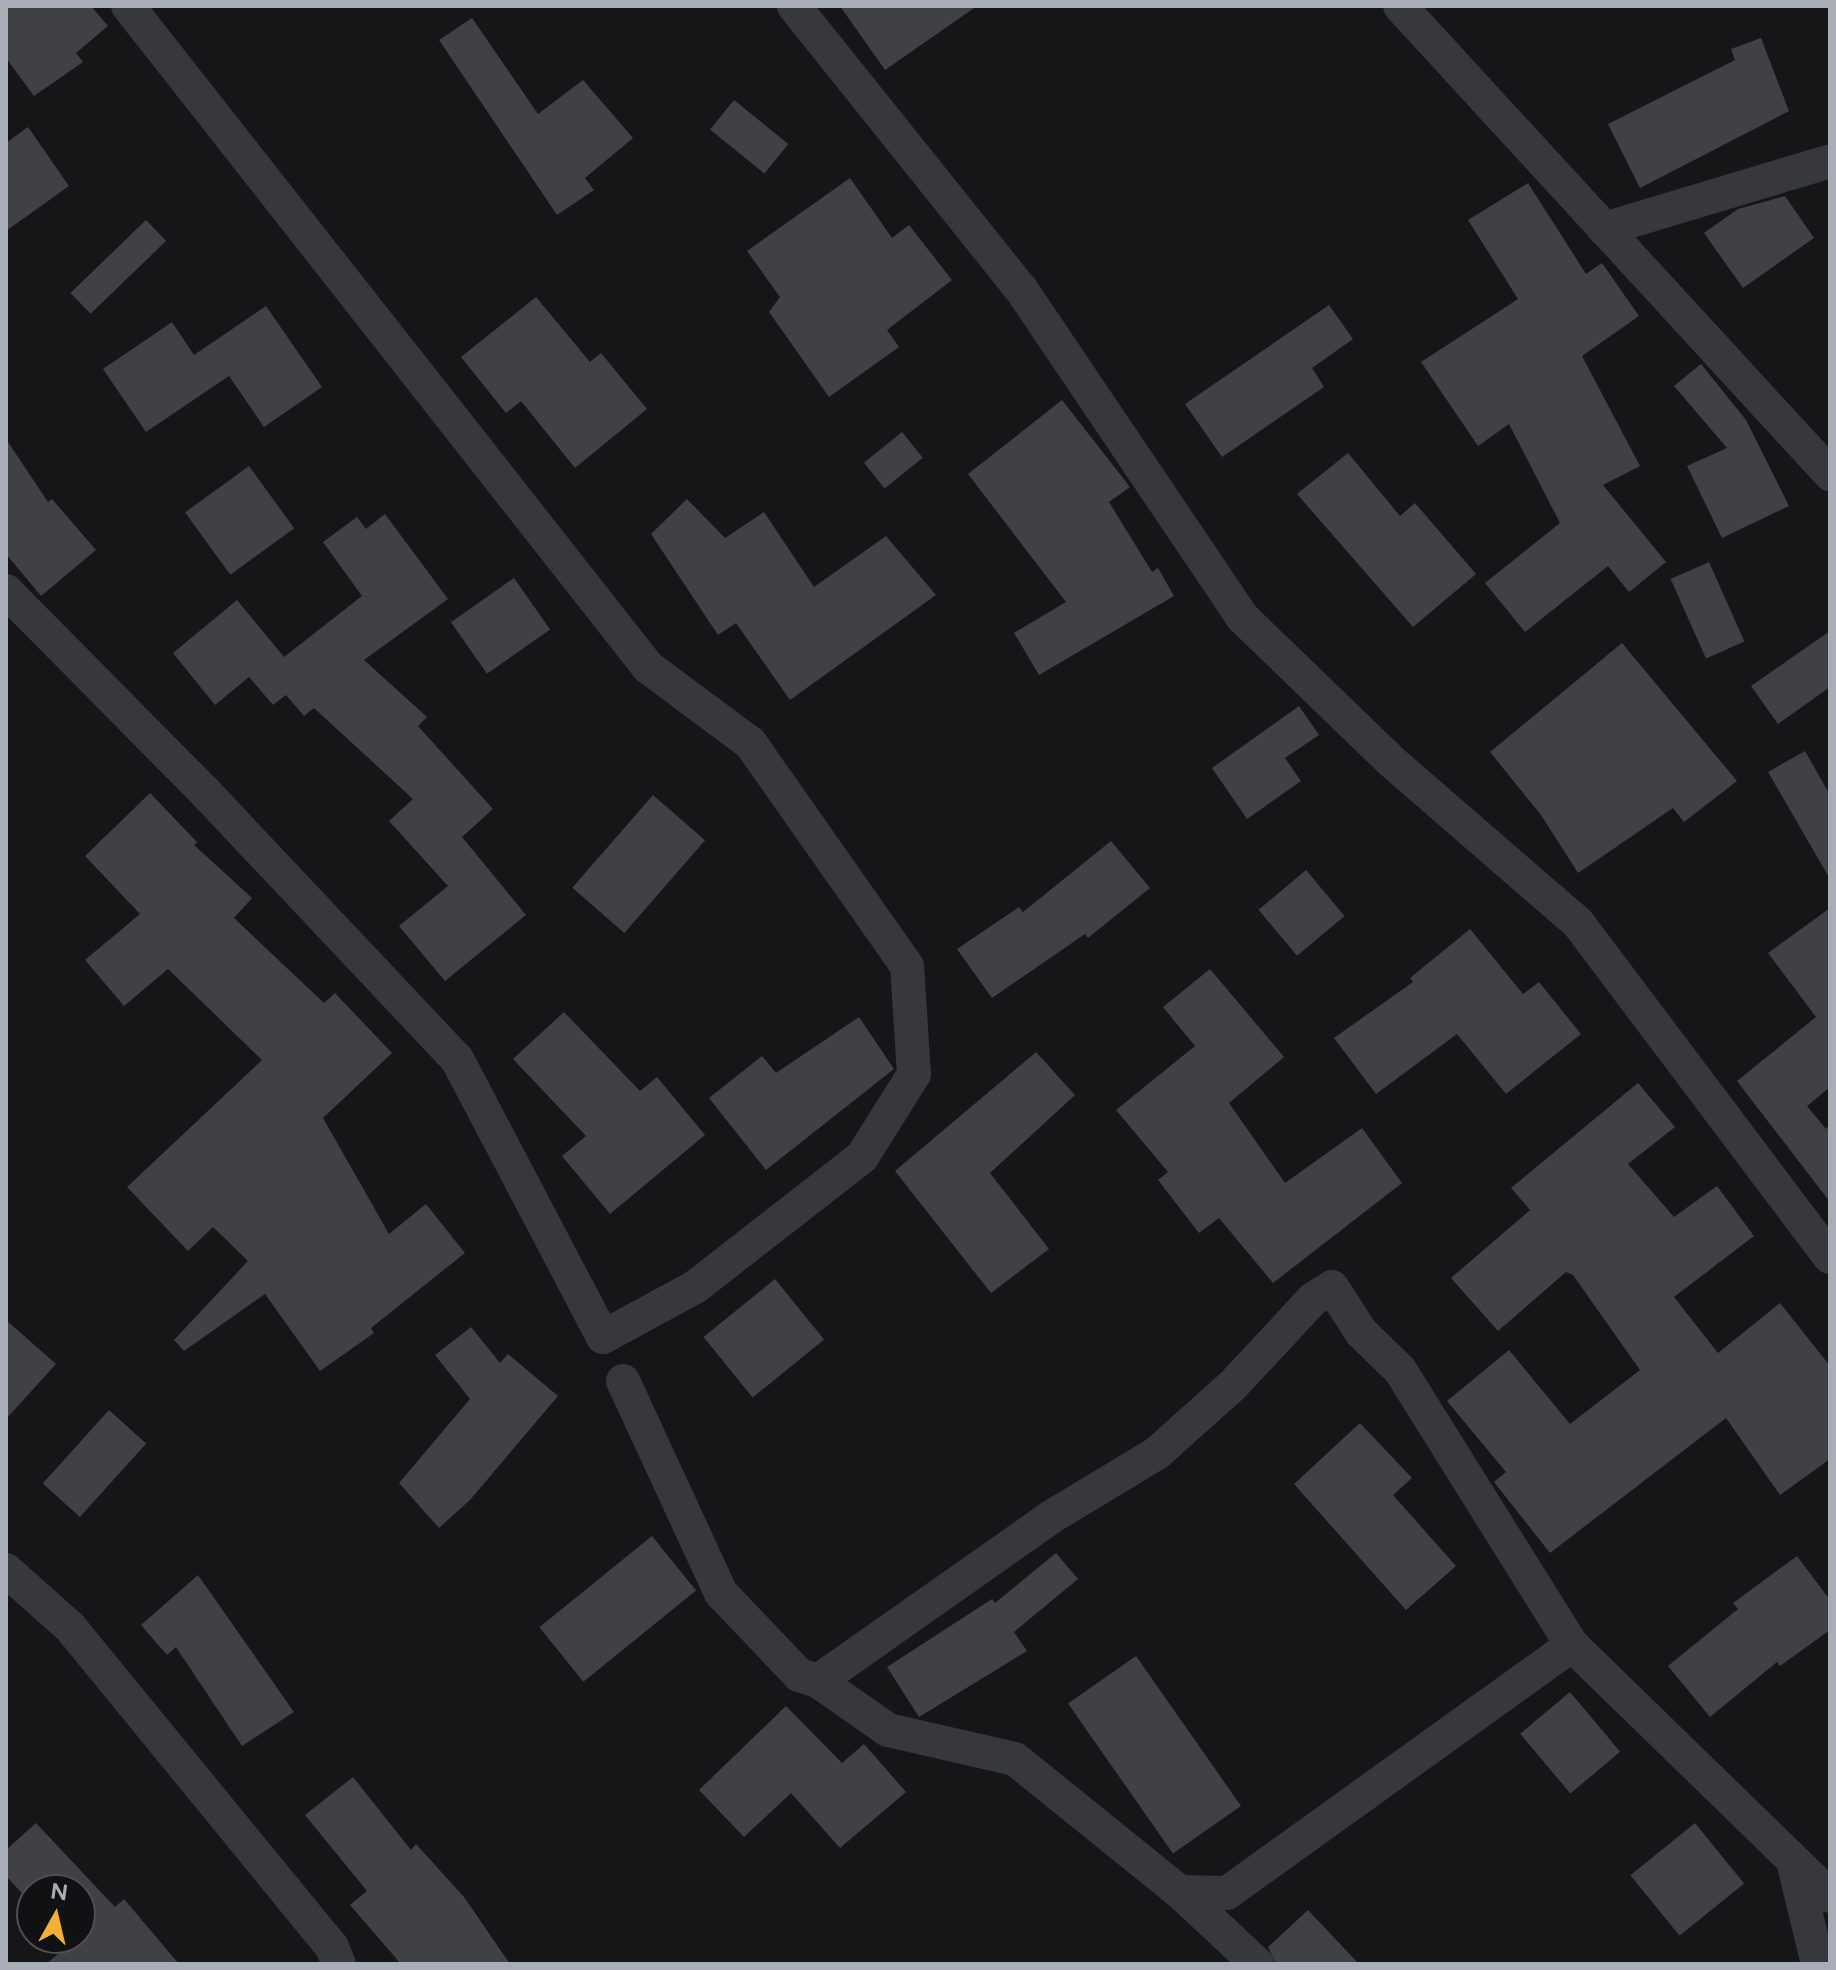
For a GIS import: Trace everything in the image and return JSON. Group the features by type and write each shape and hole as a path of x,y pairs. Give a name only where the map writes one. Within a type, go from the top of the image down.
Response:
{"street":[{"path":"6,591 205,792 457,1059 546,1236 603,1337 695,1287 862,1157 914,1074 907,966 750,743 648,667 128,6"},
{"path":"794,6 1021,289 1242,617 1391,761 1578,923 1830,1257"},
{"path":"1400,6 1830,474"},
{"path":"1604,229 1830,161"},
{"path":"818,1681 1051,1517 1157,1453 1232,1386 1313,1299 1332,1287 1361,1332 1400,1370 1572,1645 1794,1865 1830,1896"},
{"path":"623,1381 721,1593 799,1675 818,1681 888,1730 1015,1759 1180,1892 1257,1964"},
{"path":"6,1570 70,1627 332,1947 339,1964"},
{"path":"1180,1892 1227,1893 1572,1645"},
{"path":"1794,1865 1818,1964"}],"building":[{"path":"6,6 91,6 108,26 76,53 83,62 34,96 6,58"},
{"path":"840,6 977,6 885,70"},
{"path":"472,18 538,114 583,80 633,138 585,178 594,190 557,215 439,40"},
{"path":"1761,38 1789,111 1640,188 1608,124 1735,60 1731,49"},
{"path":"734,100 788,144 764,174 710,130"},
{"path":"28,127 69,186 6,231 6,143"},
{"path":"850,178 892,238 909,225 952,280 887,330 899,347 829,397 769,312 780,297 747,251"},
{"path":"1528,183 1586,274 1602,263 1639,316 1582,356 1640,466 1603,485 1666,562 1629,592 1608,566 1525,632 1485,583 1560,523 1509,424 1478,446 1421,362 1518,299 1468,220"},
{"path":"1785,196 1814,238 1743,288 1704,233 1738,209"},
{"path":"146,220 166,241 91,314 70,293"},
{"path":"536,297 590,362 601,353 647,409 575,468 521,401 506,413 461,357"},
{"path":"1329,305 1353,339 1312,368 1324,387 1222,457 1185,404"},
{"path":"266,306 322,387 264,427 229,376 146,432 103,369 172,322 194,355"},
{"path":"1701,364 1746,420 1789,506 1722,538 1687,466 1727,448 1674,386"},
{"path":"1062,400 1130,487 1109,502 1152,572 1158,568 1174,596 1039,675 1014,633 1066,602 968,474"},
{"path":"902,432 923,458 885,488 864,463"},
{"path":"6,439 48,502 52,499 96,550 41,596 6,554"},
{"path":"1348,453 1400,516 1415,503 1476,574 1413,627 1297,494"},
{"path":"249,466 294,528 230,575 185,512"},
{"path":"687,499 725,538 764,512 814,587 886,536 936,595 790,700 736,623 718,635 651,534"},
{"path":"385,514 448,599 364,660 427,717 418,726 493,809 462,837 526,915 445,981 399,926 448,886 389,821 413,799 314,708 304,716 286,695 273,705 249,677 215,705 173,653 237,600 284,657 362,596 323,542 357,517 366,529"},
{"path":"1709,562 1744,641 1706,659 1671,579"},
{"path":"514,578 550,630 487,674 451,622"},
{"path":"1830,631 1830,687 1778,724 1751,686"},
{"path":"1622,643 1737,781 1684,822 1673,808 1578,873 1541,815 1490,752"},
{"path":"1299,706 1319,735 1285,758 1301,781 1247,819 1212,768"},
{"path":"1805,751 1830,795 1830,879 1768,772"},
{"path":"150,793 197,842 194,845 252,898 234,918 324,1003 335,993 392,1053 323,1118 389,1234 426,1204 465,1253 371,1328 374,1333 320,1371 265,1294 184,1351 174,1340 248,1261 213,1227 188,1251 127,1187 262,1060 168,969 124,1006 85,960 140,914 85,856"},
{"path":"653,795 705,840 624,933 572,888"},
{"path":"1111,841 1150,888 1088,938 1085,934 992,998 957,949 1019,907 1023,912"},
{"path":"1306,870 1345,916 1297,956 1259,910"},
{"path":"1830,908 1830,1087 1807,1106 1826,1129 1830,1125 1830,1202 1737,1081 1816,1017 1768,953"},
{"path":"1470,929 1523,994 1539,982 1581,1034 1506,1094 1457,1034 1376,1094 1334,1038 1413,982 1410,978"},
{"path":"1210,969 1284,1057 1229,1103 1285,1183 1362,1128 1402,1183 1273,1283 1219,1218 1199,1233 1158,1180 1168,1172 1116,1110 1195,1046 1163,1007"},
{"path":"564,1012 640,1091 657,1077 705,1135 610,1214 562,1156 586,1136 513,1059"},
{"path":"859,1017 894,1069 766,1170 709,1098 762,1056 776,1073"},
{"path":"1036,1052 1075,1095 990,1173 1049,1249 991,1293 895,1171"},
{"path":"1638,1083 1675,1127 1628,1164 1674,1217 1717,1186 1754,1236 1674,1297 1718,1353 1780,1303 1830,1366 1830,1459 1780,1495 1726,1418 1550,1553 1494,1482 1506,1472 1447,1401 1509,1350 1570,1424 1640,1370 1573,1275 1566,1272 1498,1331 1451,1278 1530,1210 1511,1188"},
{"path":"775,1279 824,1340 753,1398 704,1337"},
{"path":"6,1320 56,1364 6,1419"},
{"path":"471,1327 500,1363 508,1354 558,1396 470,1500 439,1528 399,1483 470,1399 435,1355"},
{"path":"109,1410 146,1443 80,1517 43,1484"},
{"path":"1360,1423 1412,1478 1393,1495 1456,1566 1406,1610 1294,1484"},
{"path":"652,1536 696,1590 583,1682 539,1627"},
{"path":"1056,1553 1078,1579 1014,1632 1027,1651 919,1717 887,1667 992,1599 995,1603"},
{"path":"1797,1556 1830,1600 1830,1630 1780,1666 1777,1662 1710,1717 1668,1666 1738,1609 1733,1603"},
{"path":"198,1575 294,1712 242,1746 176,1647 167,1655 141,1625"},
{"path":"1136,1656 1241,1806 1173,1854 1068,1704"},
{"path":"1570,1692 1620,1752 1570,1794 1520,1734"},
{"path":"786,1706 842,1763 864,1744 906,1792 840,1848 791,1793 744,1837 699,1790"},
{"path":"353,1777 411,1850 416,1844 464,1897 510,1964 401,1964 350,1905 367,1891 305,1815"},
{"path":"36,1823 84,1874 16,1874 16,1887 6,1876 6,1850"},
{"path":"1695,1823 1744,1884 1680,1936 1630,1875"},
{"path":"96,1887 115,1907 124,1899 179,1964 46,1964 58,1954 96,1954"},
{"path":"1308,1910 1359,1964 1276,1964 1268,1947"}]}
